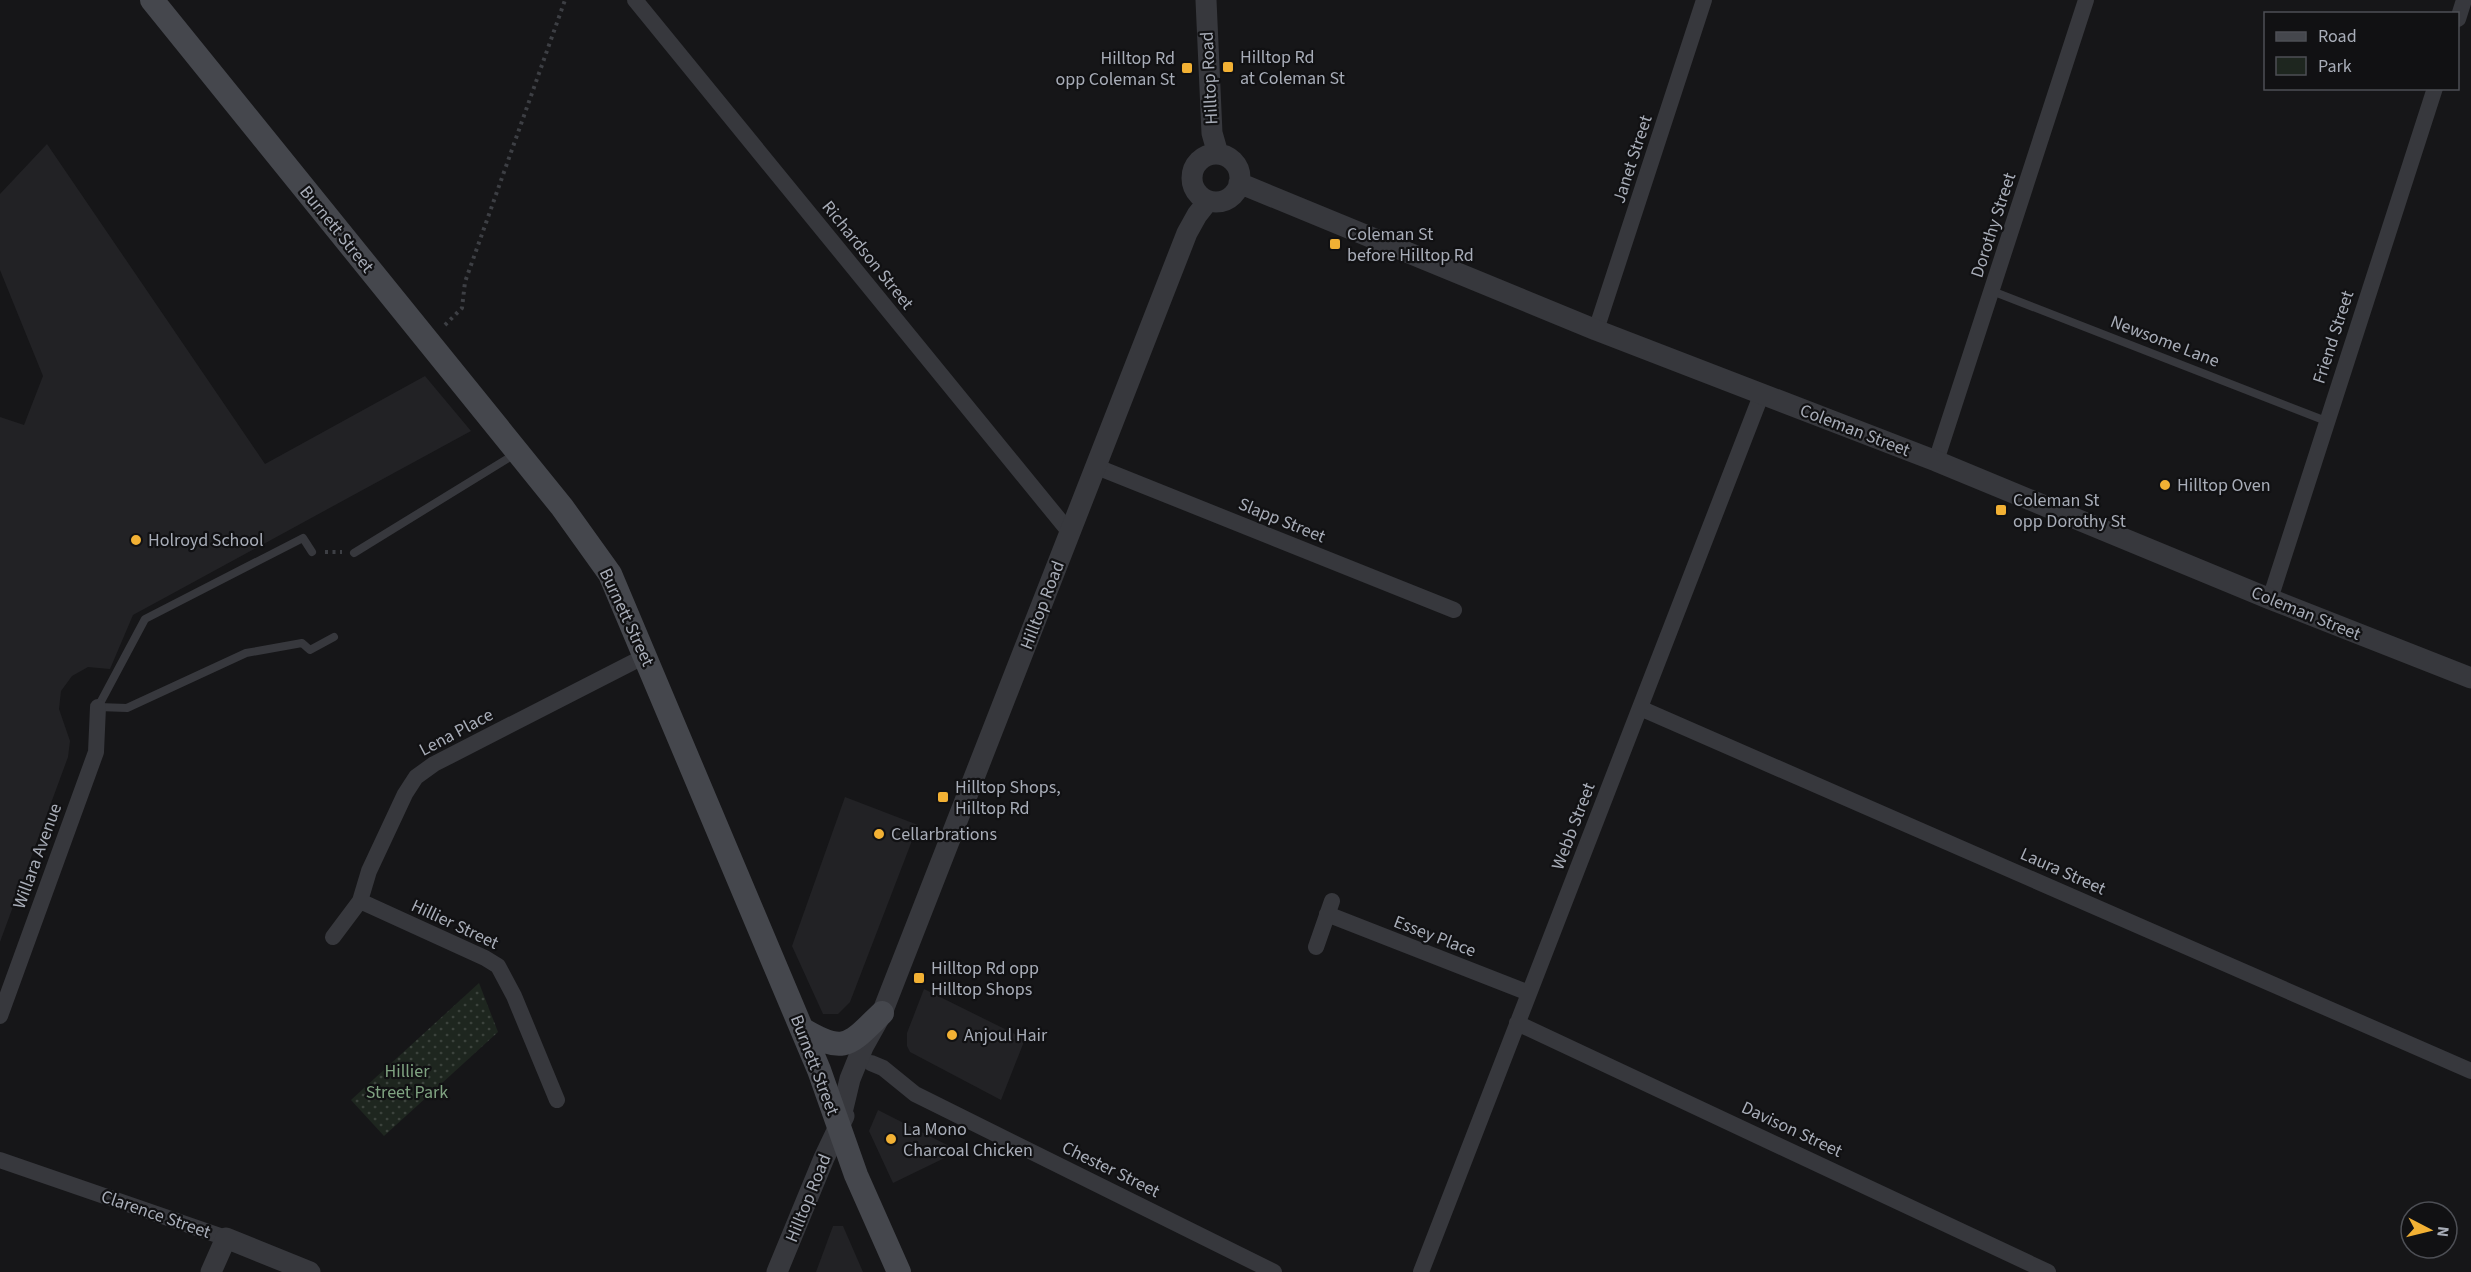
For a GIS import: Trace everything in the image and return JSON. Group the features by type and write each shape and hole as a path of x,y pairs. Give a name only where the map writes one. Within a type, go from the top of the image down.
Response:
{"main road":[{"name":"Burnett Street","path":"152,0 562,507 610,574 802,1029 856,1175 899,1272"},
{"path":"802,1029 822,1041 842,1045 853,1040 882,1013"}],"street":[{"name":"Richardson Street","path":"635,0 1071,534"},
{"name":"Hilltop Road","path":"1206,0 1212,133 1218,154"},
{"name":"Janet Street","path":"1596,330 1704,0"},
{"name":"Dorothy Street","path":"1936,461 2086,0"},
{"name":"Friend Street","path":"2270,599 2434,90"},
{"path":"1218,154 1233,161 1239,175 1239,183 1236,191 1225,201 1208,201 1195,191 1192,176 1197,164 1206,157 1218,154"},
{"name":"Coleman Street","path":"1239,183 1596,330 1936,461 2270,599 2471,678"},
{"name":"Hilltop Road","path":"777,1272 838,1125 850,1079 863,1047 882,1013 1071,534 1186,233 1208,201"},
{"name":"Webb Street","path":"1421,1272 1762,393"},
{"name":"Slapp Street","path":"1096,467 1454,610"},
{"name":"Lena Place","path":"333,937 360,901 369,871 405,794 416,777 434,764 645,656"},
{"name":"Willara Avenue","path":"0,1016 96,752 98,707"},
{"name":"Laura Street","path":"1640,708 2471,1071"},
{"name":"Hillier Street","path":"360,901 498,966 514,996 557,1100"},
{"name":"Essey Place","path":"1316,946 1330,908 1529,993"},
{"name":"Hilltop Road","path":"838,1125 861,1087 871,1063 880,1040 882,1013"},
{"name":"Davison Street","path":"1517,1023 2048,1272"},
{"name":"Chester Street","path":"871,1063 883,1068 915,1094 1274,1272"},
{"name":"Clarence Street","path":"0,1160 226,1238 310,1272"},
{"path":"211,1272 226,1238"}],"lane":[{"name":"Newsome Lane","path":"1992,291 2326,421"},
{"path":"354,553 518,452"},
{"path":"312,552 303,538 145,619 98,707 127,708 246,653 302,643 310,650 334,636"}],"path":[{"path":"445,325 462,308 465,282 565,0"},
{"path":"312,552 354,553"}],"shaded area":[{"name":"Holroyd School","path":"47,144 265,464 425,376 471,431 133,615 110,669 88,667 72,676 61,691 59,709 70,741 68,757 0,942 0,417 24,425 43,376 0,270 0,194"},
{"path":"845,797 918,825 850,1002 838,1014 823,1014 792,946"},
{"path":"924,989 1025,1039 1001,1100 910,1052 907,1046 907,1033"},
{"path":"878,1110 959,1151 893,1183 869,1131"},
{"path":"833,1226 843,1226 863,1272 816,1272"}],"green space":[{"name":"Hillier Street Park","path":"479,983 498,1032 384,1136 351,1100"}],"place":[{"name":"Hilltop Rd at Coleman St","path":"1228,67"},
{"name":"Hilltop Rd opp Coleman St","path":"1187,68"},
{"name":"Coleman St before Hilltop Rd","path":"1335,244"},
{"name":"Hilltop Oven","path":"2165,485"},
{"name":"Coleman St opp Dorothy St","path":"2001,510"},
{"name":"Holroyd School","path":"136,540"},
{"name":"Hilltop Shops, Hilltop Rd","path":"943,797"},
{"name":"Cellarbrations","path":"879,834"},
{"name":"Hilltop Rd opp Hilltop Shops","path":"919,978"},
{"name":"Anjoul Hair","path":"952,1035"},
{"name":"La Mono Charcoal Chicken","path":"891,1139"}]}
